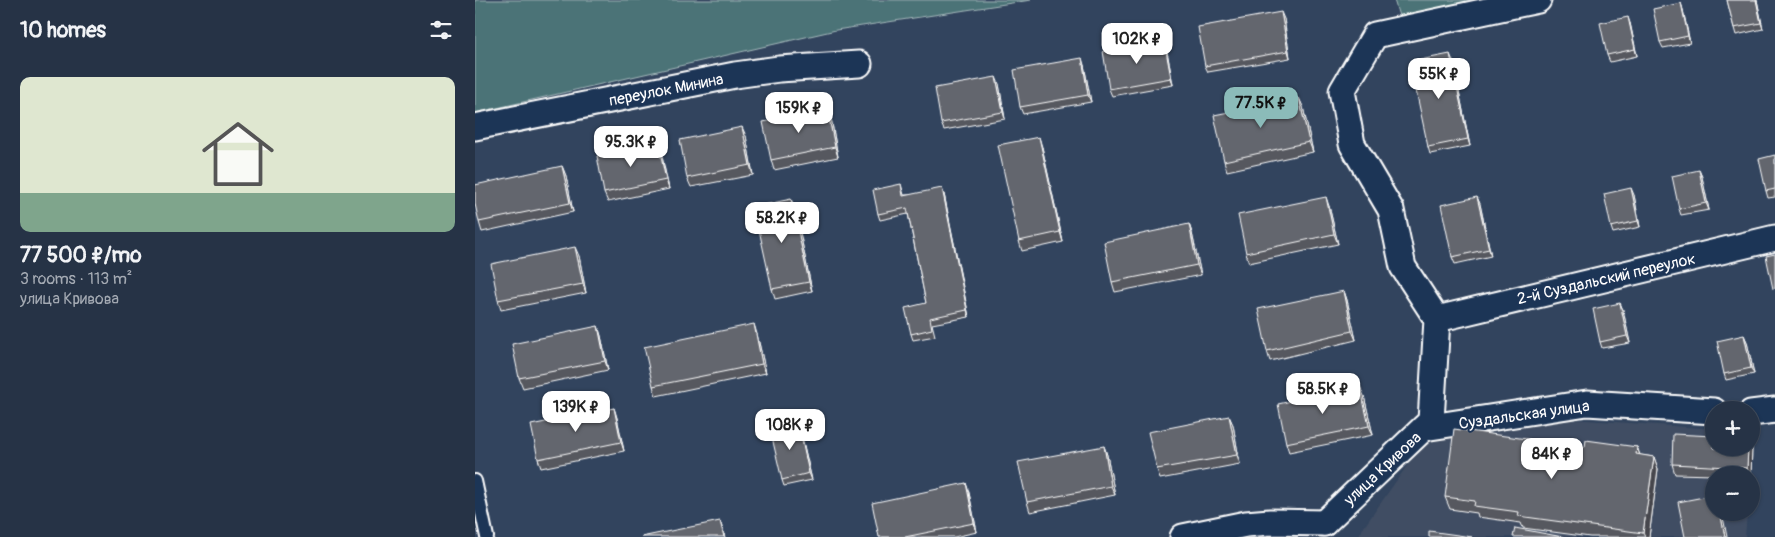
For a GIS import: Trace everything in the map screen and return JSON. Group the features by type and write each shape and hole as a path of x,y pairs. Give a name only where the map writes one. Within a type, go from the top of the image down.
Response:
{"street":[{"path":"1437,318 1403,268 1391,210 1352,144 1342,91 1375,35 1538,0"},
{"name":"переулок Минина","path":"475,127 735,75 779,69 859,64"},
{"name":"2-й Суздальский переулок","path":"1437,318 1775,238"},
{"name":"улица Кривова","path":"1326,530 1431,421 1437,318"},
{"name":"Суздальская улица","path":"1424,428 1587,403 1705,410"},
{"path":"1760,412 1775,410"},
{"path":"1183,537 1246,524 1270,522 1326,530"}],"lane":[{"path":"475,481 487,537"}],"shaded area":[{"path":"1556,418 1705,428 1705,456 1752,456 1751,466 1705,466 1705,521 1746,521 1745,537 1357,537 1425,440"}],"green space":[{"path":"475,0 1031,0 836,30 475,113"},
{"path":"1394,0 1476,0 1399,16"}],"building":[{"path":"1727,0 1756,0 1761,23 1734,28"},
{"path":"1681,3 1688,36 1660,42 1653,9"},
{"path":"1281,12 1288,51 1205,66 1198,27"},
{"path":"1628,17 1635,49 1607,55 1600,23"},
{"path":"1164,40 1171,78 1109,89 1103,51"},
{"path":"1450,54 1468,139 1428,147 1410,62"},
{"path":"1082,58 1088,95 1020,107 1014,70"},
{"path":"996,77 1003,112 941,123 935,88"},
{"path":"1299,98 1309,142 1224,161 1214,115"},
{"path":"827,109 835,147 771,160 763,122"},
{"path":"742,127 750,165 687,178 680,140"},
{"path":"1039,137 1060,232 1019,241 998,145"},
{"path":"658,143 666,180 604,193 597,156"},
{"path":"1775,155 1775,189 1766,191 1759,159"},
{"path":"562,166 570,203 479,222 475,204 475,185"},
{"path":"1699,170 1706,203 1679,209 1672,176"},
{"path":"901,184 903,196 942,188 967,310 930,318 932,329 911,334 905,308 926,303 907,208 878,214 873,190"},
{"path":"1631,188 1638,221 1611,227 1604,194"},
{"path":"1326,197 1334,234 1246,253 1238,215"},
{"path":"1477,197 1489,249 1452,257 1441,205"},
{"path":"791,199 809,282 772,289 754,207"},
{"path":"1189,224 1197,265 1112,282 1104,242"},
{"path":"575,247 583,284 498,300 491,264"},
{"path":"1775,254 1775,288 1773,289 1766,256"},
{"path":"1344,291 1352,331 1267,351 1258,309"},
{"path":"1620,303 1627,336 1600,342 1593,309"},
{"path":"754,324 762,364 653,386 644,347"},
{"path":"598,326 605,361 519,378 512,344"},
{"path":"1744,335 1751,368 1724,374 1717,341"},
{"path":"1360,386 1369,426 1286,443 1278,404"},
{"path":"614,408 621,442 538,459 531,425"},
{"path":"1229,416 1237,455 1157,469 1148,432"},
{"path":"798,422 809,473 782,480 770,429"},
{"path":"1454,429 1585,447 1586,440 1637,447 1636,454 1654,457 1643,533 1518,516 1519,512 1474,506 1475,501 1445,497"},
{"path":"1673,434 1705,436 1705,456 1748,456 1747,466 1672,464"},
{"path":"1104,446 1111,486 1027,502 1018,462"},
{"path":"966,483 974,523 905,537 879,537 872,503"},
{"path":"1705,497 1705,521 1722,521 1725,537 1685,537 1678,502"},
{"path":"720,521 724,537 641,537"},
{"path":"1515,528 1563,537 1513,537"},
{"path":"1429,531 1472,537 1429,537"}]}
